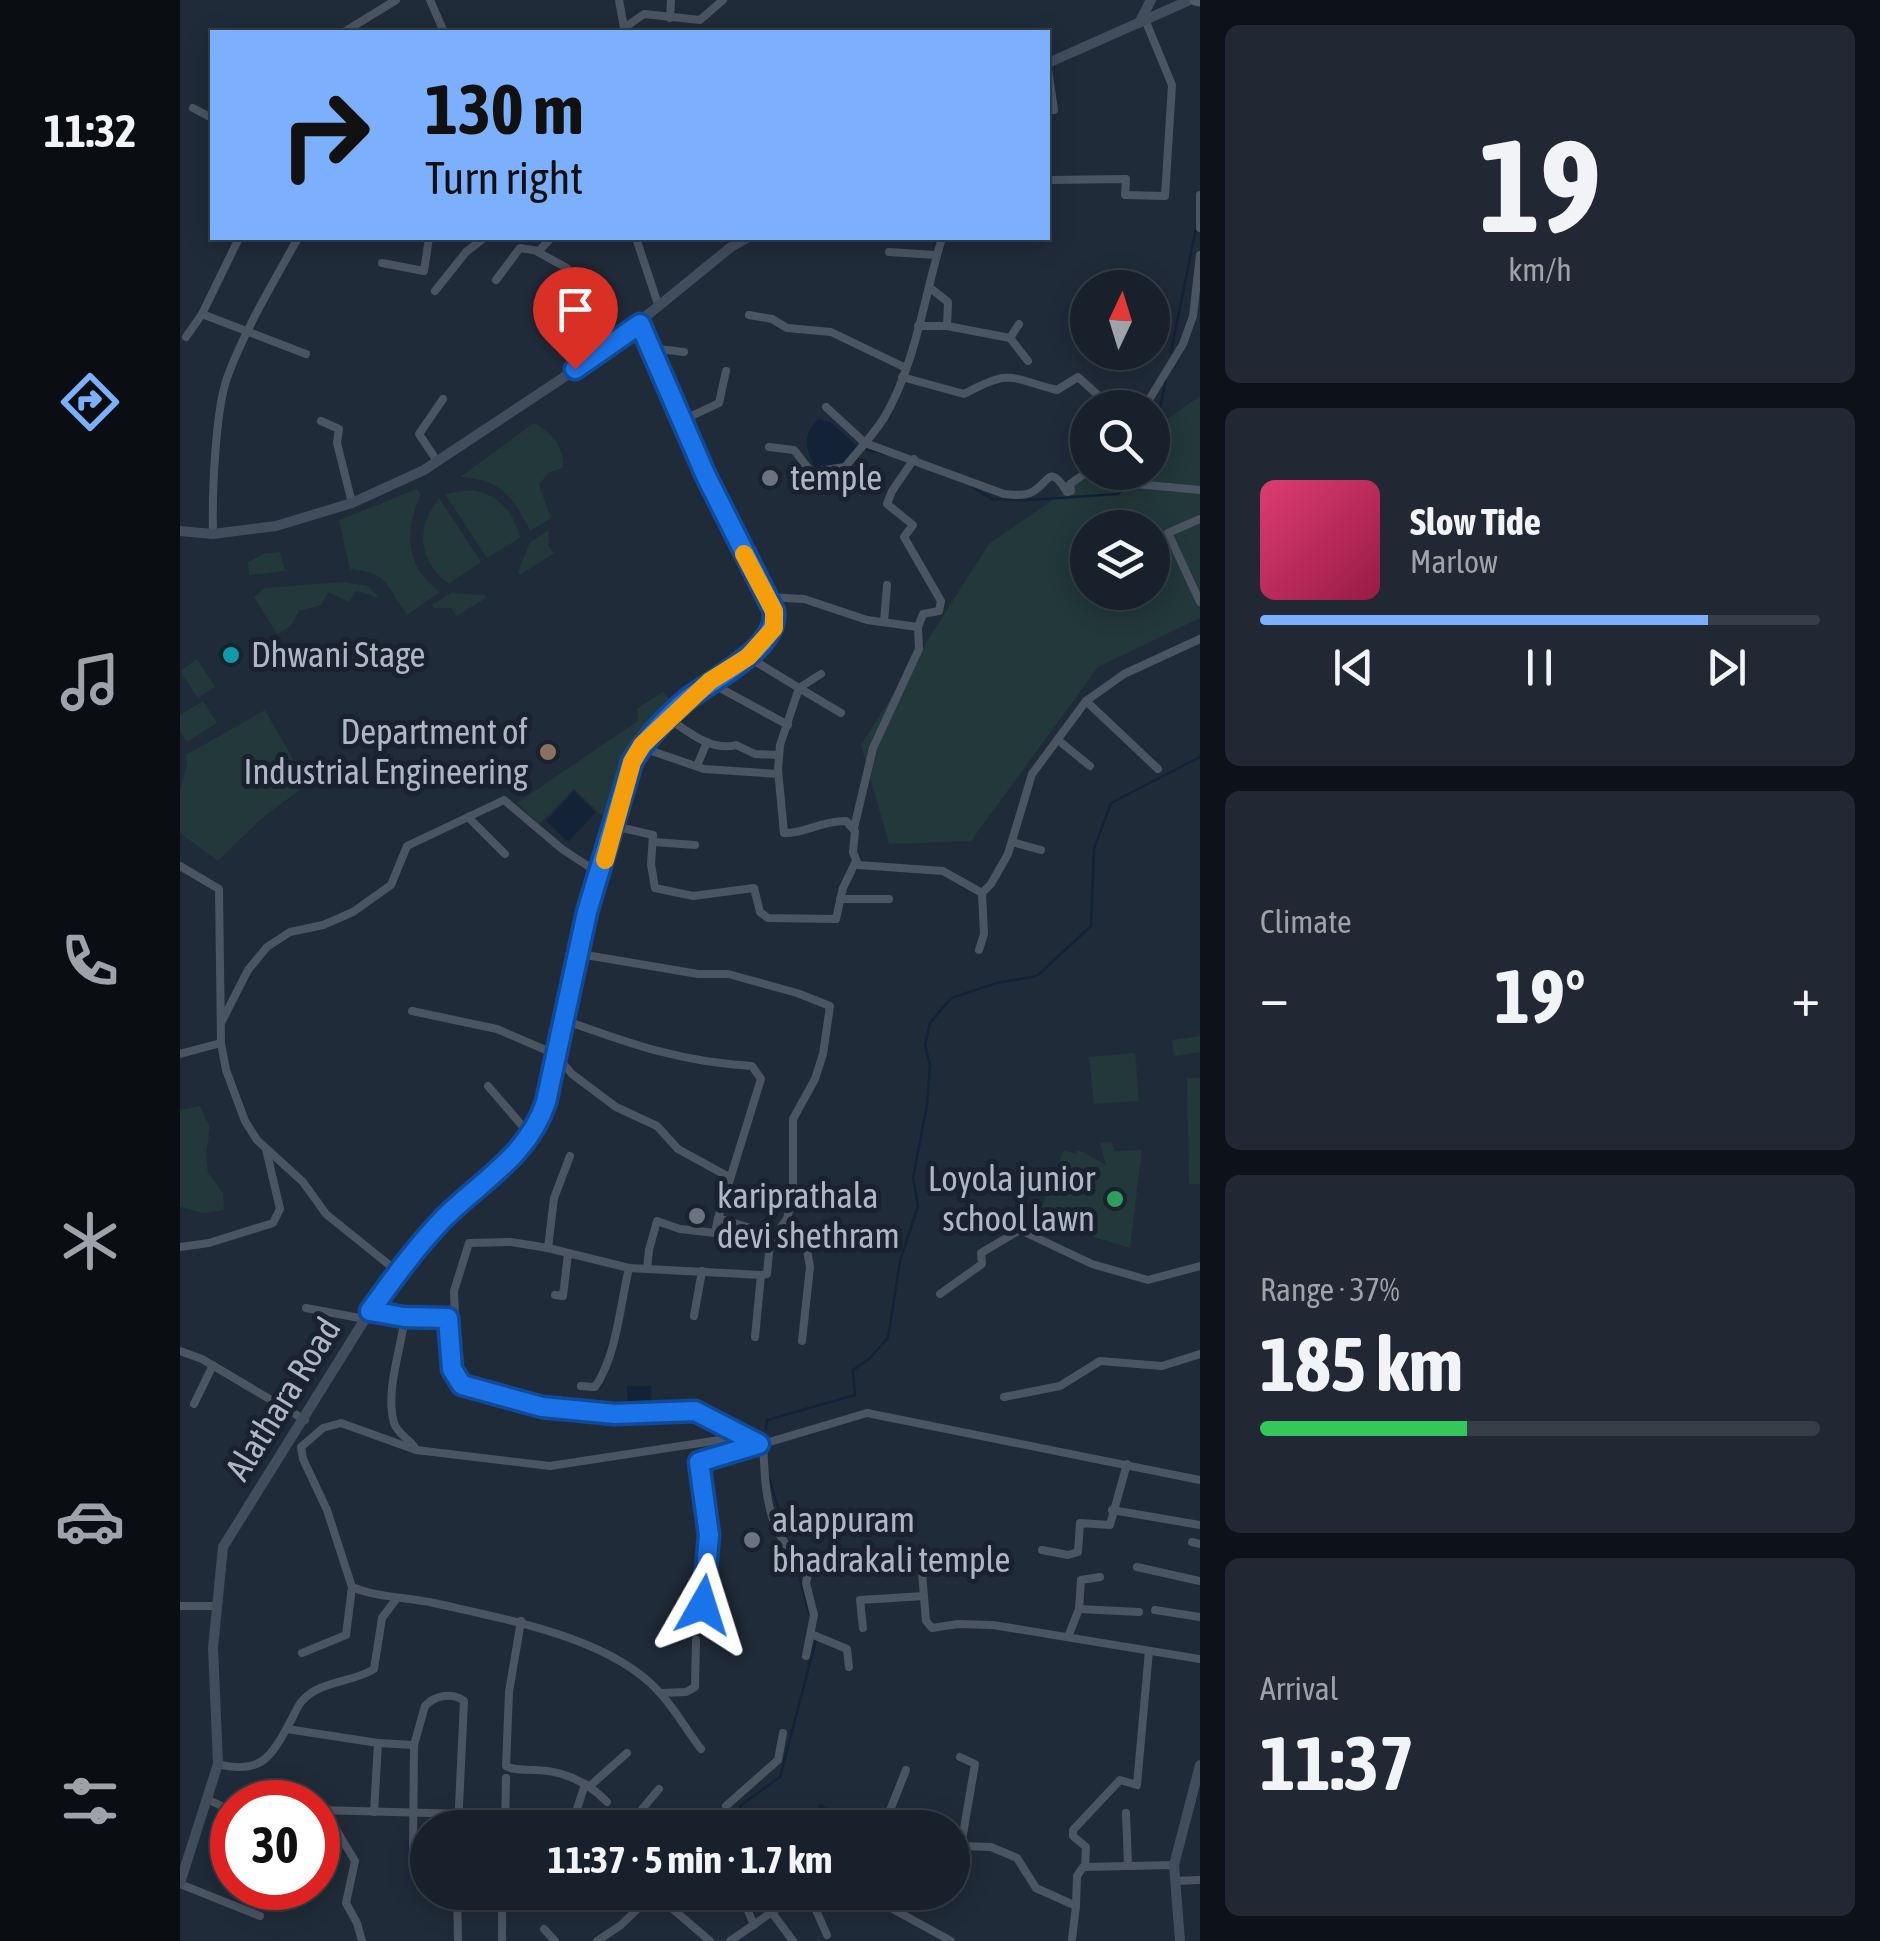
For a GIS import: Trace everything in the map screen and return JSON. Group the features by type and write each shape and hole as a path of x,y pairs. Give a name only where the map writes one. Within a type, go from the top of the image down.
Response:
{"street":[{"path":"347,30 396,0"},
{"path":"430,0 443,30"},
{"path":"619,0 625,30 644,14 700,20 723,0"},
{"path":"670,18 671,0"},
{"path":"1050,180 1126,179 1125,195 1166,196 1172,85 1142,23 1151,0"},
{"path":"1050,65 1195,0"},
{"path":"1050,81 1054,110"},
{"path":"193,108 210,117"},
{"path":"1170,135 1184,135"},
{"path":"1200,194 1200,228"},
{"path":"186,337 202,314 238,240"},
{"path":"213,534 212,500 226,382 246,332 297,240"},
{"path":"382,263 424,272 429,240"},
{"path":"434,291 466,252 481,240"},
{"path":"536,251 549,240"},
{"path":"637,240 659,307"},
{"path":"180,531 213,534 276,526 352,503 437,461 602,352 730,247 744,240"},
{"path":"769,447 794,450 812,472 845,468 865,444 885,416 904,372 941,240"},
{"path":"496,280 520,248 536,251 568,268"},
{"path":"889,252 936,255"},
{"path":"1155,390 1182,344 1193,316 1200,255"},
{"path":"929,288 948,302 947,326"},
{"path":"202,314 306,354"},
{"path":"749,315 772,319 787,328 831,332 904,372 964,394 991,380 1016,376 1057,390 1078,377 1092,390"},
{"path":"566,322 602,352"},
{"path":"640,324 681,421 768,597 804,599 867,620 918,626"},
{"path":"1010,338 1019,324"},
{"path":"918,326 947,326 1010,338 1028,361"},
{"path":"650,348 684,352"},
{"path":"681,421 719,403 726,371"},
{"path":"437,461 419,434 443,399"},
{"path":"826,407 865,444 1004,494 1025,495 1054,476 1067,492 1071,490"},
{"path":"321,421 339,429 337,443 352,503"},
{"path":"614,826 653,836 652,881 658,890 693,896 754,888 760,912 768,918 836,919 855,863 854,828 873,748 919,649 918,626 923,614 939,611 941,601 904,537 913,525 887,504 914,460"},
{"path":"1170,487 1200,490"},
{"path":"1200,518 1168,533 1200,602"},
{"path":"884,622 888,585"},
{"name":"Alathara Road","path":"180,1884 218,1764 213,1648 223,1547 367,1315 398,1272 444,1218 516,1156 531,1136 546,1102 587,912 632,762 640,747 668,718 762,644 774,626 774,611 768,597"},
{"path":"978,950 984,934 982,893 991,884 1012,842 1032,774 1086,701 1124,674 1200,638"},
{"path":"748,657 841,712"},
{"path":"821,674 799,688 779,756 784,832 794,833 841,820 854,828"},
{"path":"709,682 788,724"},
{"path":"1086,701 1158,768"},
{"path":"668,718 707,742 726,747 736,744 756,754 779,756"},
{"path":"1058,740 1090,766"},
{"path":"697,766 707,742"},
{"path":"640,747 697,766 778,774"},
{"path":"220,1022 248,970 267,947 290,932 323,925 353,912 391,885 407,846 504,800 562,849 600,874"},
{"path":"468,817 505,854"},
{"path":"654,842 695,845"},
{"path":"1012,842 1040,850"},
{"path":"855,863 943,871 982,893"},
{"path":"180,866 220,889 221,1042 226,1070 245,1121 266,1149 296,1174 326,1214 398,1272"},
{"path":"840,898 889,898"},
{"path":"306,1308 404,1317 455,1316 454,1291 468,1243 511,1242 630,1268 768,1274 772,1236 787,1220 793,1196 793,1119 823,1054 830,1006 728,974 698,974 580,954"},
{"path":"412,1011 497,1029 554,1054 572,1074 616,1107 657,1126 678,1149 729,1177"},
{"path":"564,1020 618,1042 684,1059 752,1066 760,1078 715,1232 657,1222 647,1268"},
{"path":"180,1054 221,1042"},
{"path":"488,1086 531,1136"},
{"path":"180,1247 209,1243 273,1223 280,1209 266,1149"},
{"path":"548,1248 554,1198 570,1156"},
{"path":"718,1218 772,1236"},
{"path":"787,1220 806,1244 810,1266 802,1341"},
{"path":"940,1294 982,1264 981,1254 1020,1230 1092,1264 1148,1280 1200,1266"},
{"path":"555,1295 563,1296 568,1254"},
{"path":"581,1386 595,1386 600,1379 630,1268"},
{"path":"694,1316 702,1271"},
{"path":"754,1337 761,1275"},
{"path":"404,1317 392,1412 398,1432 416,1450"},
{"path":"448,1318 452,1369 462,1385 542,1407 615,1414 695,1411 761,1444"},
{"path":"180,1351 214,1365 305,1420"},
{"path":"1004,1397 1060,1386 1100,1361 1162,1366 1200,1354"},
{"path":"194,1404 214,1365"},
{"path":"703,1605 709,1535 699,1462 868,1413 1200,1480"},
{"path":"302,1653 346,1635 352,1587 326,1510 303,1460 304,1444 322,1428 341,1423 416,1450 550,1466 746,1436"},
{"path":"761,1444 766,1504 785,1548 808,1574"},
{"path":"1042,1550 1068,1555 1078,1552 1080,1523 1108,1526 1127,1464"},
{"path":"1112,1510 1200,1524"},
{"path":"806,1656 814,1615 806,1582 808,1574 838,1556 862,1553 916,1554 921,1560 926,1620 932,1628 993,1625 1200,1659"},
{"path":"1138,1567 1200,1581"},
{"path":"1068,1638 1082,1580 1100,1577"},
{"path":"352,1587 521,1621 627,1666 660,1693 701,1749"},
{"path":"863,1628 860,1600 924,1596"},
{"path":"218,1764 240,1770 250,1768 274,1751 302,1700 344,1678 374,1669 382,1618 397,1598"},
{"path":"180,1606 217,1606"},
{"path":"1078,1608 1139,1612"},
{"path":"1156,1610 1200,1617"},
{"path":"521,1621 509,1692 506,1766 514,1770 551,1770 588,1784 607,1802"},
{"path":"810,1634 847,1649 849,1667"},
{"path":"660,1693 686,1692 695,1687 696,1640"},
{"path":"1086,1867 1086,1847 1073,1830 1120,1780 1137,1785 1149,1651"},
{"path":"412,1810 414,1745 428,1702 439,1696 462,1698 458,1810"},
{"path":"287,1729 414,1745"},
{"path":"727,1810 726,1806 778,1760 783,1733"},
{"path":"374,1812 378,1743"},
{"path":"578,1810 588,1784 627,1753"},
{"path":"960,1757 975,1764 965,1810"},
{"path":"1180,1941 1174,1865 1200,1765"},
{"path":"891,1810 906,1770"},
{"path":"505,1810 506,1778"},
{"path":"641,1810 659,1789"},
{"path":"340,1811 410,1813"},
{"path":"1126,1812 1128,1865"},
{"path":"340,1837 354,1857 346,1903 358,1923 362,1941"},
{"path":"970,1847 991,1847 1017,1858 1036,1888 1076,1906"},
{"path":"1072,1939 1077,1876 1086,1867 1174,1865"},
{"path":"1175,1880 1200,1880"},
{"path":"180,1884 260,1916"},
{"path":"457,1910 458,1941"},
{"path":"502,1910 502,1941"},
{"path":"597,1941 636,1910"},
{"path":"674,1910 710,1941"},
{"path":"748,1910 754,1925"},
{"path":"730,1941 778,1910"},
{"path":"816,1910 827,1936"},
{"path":"895,1910 951,1941"},
{"path":"773,1914 793,1941"},
{"path":"544,1930 555,1941"},
{"path":"924,1941 930,1930"}],"green space":[{"path":"1200,396 1200,618 1098,667 971,841 889,844 861,745 989,544 1070,488 1170,490 1170,417"},
{"path":"534,423 556,442 563,468 548,473 539,485 551,518 530,531 504,492 485,481 460,477"},
{"path":"417,489 421,494 412,521 411,548 420,571 440,592 407,615 380,577 350,569 339,520"},
{"path":"469,490 488,495 502,505 520,538 487,558 445,494"},
{"path":"439,498 481,562 449,584 431,565 423,543 426,521"},
{"path":"549,530 548,545 554,553 520,575 530,542"},
{"path":"280,552 285,571 249,575 248,562 263,554"},
{"path":"343,582 368,586 380,598 356,591 349,602 328,592 321,605 299,611 291,626 277,634 254,597 264,588"},
{"path":"451,593 486,598 457,616 451,608 434,608 432,605"},
{"path":"197,659 215,687 198,698 180,671"},
{"path":"663,692 671,701 632,740 607,820 574,789 539,824 517,803 638,721 637,709"},
{"path":"203,701 217,723 187,742 180,731 180,715"},
{"path":"265,710 307,784 260,820 218,861 180,833 180,790 186,755"},
{"path":"1200,1036 1200,1052 1174,1056 1172,1040"},
{"path":"1135,1053 1139,1101 1094,1104 1089,1057"},
{"path":"1187,1078 1200,1078 1200,1184 1189,1184"},
{"path":"200,1106 210,1128 208,1173 223,1193 224,1210 203,1213 180,1207 180,1110"},
{"path":"1111,1142 1115,1151 1142,1150 1130,1248 1081,1233 1080,1236 1037,1219 1064,1150 1076,1154 1078,1150 1106,1165 1100,1143"}],"water":[{"path":"818,419 830,422 859,448 854,459 826,472 816,470 807,444 809,432"},
{"path":"574,791 596,812 568,842 546,821"},
{"path":"627,1386 651,1386 652,1405 627,1405"}],"waterway":[{"path":"1171,352 1196,228"},
{"path":"1164,390 1166,379"},
{"path":"867,450 886,454"},
{"path":"973,487 992,499 1029,500 1118,494 1122,490"},
{"path":"766,1429 767,1420 855,1395 853,1370 888,1338 900,1261 918,1206 913,1178 927,1105 930,1065 925,1045 930,1023 951,998 997,983 1037,976 1091,926 1094,849 1111,803 1200,757"},
{"path":"769,1477 787,1536"},
{"path":"796,1565 809,1613"},
{"path":"739,1810 780,1777 816,1640"},
{"path":"752,1910 753,1915"}],"slow traffic":[{"path":"605,860 632,762 642,745 680,705 748,657 774,628 774,611 744,554"}],"place":[{"name":"temple","path":"770,478"},
{"name":"Dhwani Stage","path":"231,655"},
{"name":"Department of Industrial Engineering","path":"548,752"},
{"name":"Loyola junior school lawn","path":"1115,1199"},
{"name":"kariprathala devi shethram","path":"697,1216"},
{"name":"alappuram bhadrakali temple","path":"752,1540"}],"route":[{"path":"575,369 640,324 706,476 776,617 762,644 680,705 642,745 632,762 587,912 546,1102 536,1130 516,1156 444,1218 370,1311 448,1318 452,1369 462,1385 542,1407 615,1414 695,1411 759,1444 698,1464 709,1535 703,1605"}]}
